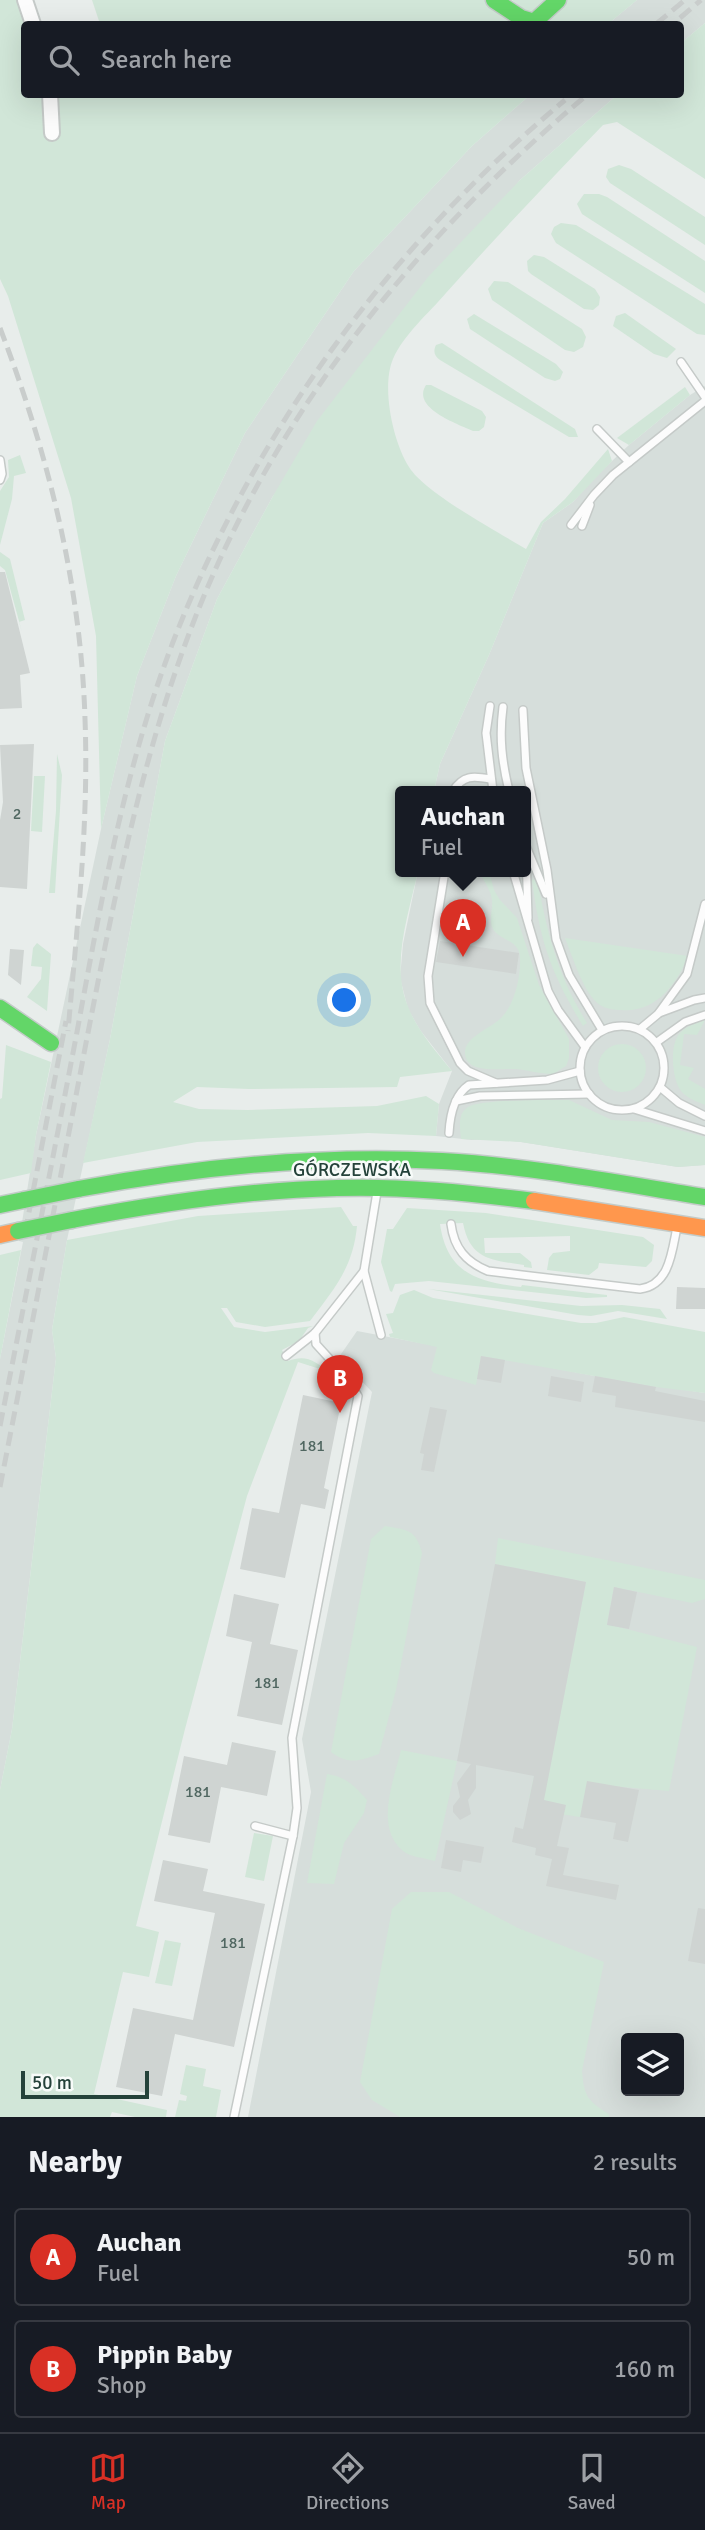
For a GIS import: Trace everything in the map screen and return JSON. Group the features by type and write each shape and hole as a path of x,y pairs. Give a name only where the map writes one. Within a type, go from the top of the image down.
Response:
{"main road":[{"path":"494,0 521,18 531,21"},
{"path":"535,21 558,0"},
{"path":"0,1008 51,1042"},
{"name":"GÓRCZEWSKA","path":"0,1205 168,1173 311,1159 442,1161 528,1169 705,1197"},
{"name":"GÓRCZEWSKA","path":"0,1235 167,1202 230,1195 378,1188 550,1203 705,1228"}],"street":[{"path":"25,0 32,21"},
{"path":"50,98 52,133"}],"lane":[{"path":"571,525 594,495 629,462 705,399 681,362"},
{"path":"597,429 629,462"},
{"path":"0,460 0,480"},
{"path":"582,526 594,495"},
{"path":"490,706 486,733 492,786"},
{"path":"503,707 500,743 508,786"},
{"path":"523,710 526,768 530,786"},
{"path":"456,786 466,778 490,779"},
{"path":"531,792 562,961 602,1030"},
{"path":"531,856 550,905"},
{"path":"444,877 429,976 430,1003 460,1063 468,1071 496,1083"},
{"path":"514,877 548,991 558,1010 585,1047"},
{"path":"527,877 528,920"},
{"path":"640,1029 658,1014 687,974 705,906"},
{"path":"705,906 705,915"},
{"path":"658,1014 686,1002 705,998"},
{"path":"657,1042 685,1022 705,1015"},
{"path":"634,1109 654,1097 660,1087 665,1064 657,1042 640,1029 614,1026 602,1030 585,1047 580,1059 583,1084 589,1094 598,1103 609,1108 634,1109 705,1131"},
{"path":"449,1133 450,1118 456,1101 461,1090 469,1084 547,1080 580,1072"},
{"path":"660,1087 679,1103 705,1116"},
{"path":"456,1101 480,1096 589,1094"},
{"path":"378,1188 364,1272 381,1335"},
{"path":"451,1224 453,1236 462,1254 488,1271 640,1289 656,1283 665,1272 678,1223"},
{"path":"286,1356 315,1333 364,1272"},
{"path":"234,2117 293,1836 297,1808 292,1738 358,1396 347,1378 316,1345 315,1333"},
{"path":"327,1384 340,1371"},
{"path":"255,1826 293,1836"}],"shaded area":[{"path":"637,0 705,0 705,23 684,40 684,21 612,21"},
{"path":"527,98 614,98 520,180 273,496 217,599 165,741 110,1039 67,1240 52,1330 56,1358 12,1729 0,1790 0,1359 23,1242 19,1241 36,1135 101,829 137,676 176,576 245,433 354,271 472,146"},
{"path":"705,386 705,1165 678,1167 521,1142 436,1136 439,1104 452,1071 420,1030 408,1009 400,978 403,944 417,877 531,877 531,786 435,786 440,764 489,655 543,523 573,502 629,445"},
{"path":"357,1331 595,1376 705,1393 705,2117 248,2117 311,1792 302,1739 372,1392 339,1357"}],"green space":[{"path":"0,0 18,0 25,21 21,21 21,98 527,98 472,146 354,271 245,433 176,576 137,676 101,829 96,636 71,498 8,296 0,279"},
{"path":"92,0 489,0 520,21 99,21"},
{"path":"512,0 637,0 612,21 550,21 546,6 535,18"},
{"path":"705,23 705,179 617,122 603,125 417,324 398,350 390,371 388,384 391,414 398,444 409,467 417,477 446,500 526,549 541,522 565,499 608,449 612,461 573,502 543,523 489,655 440,764 435,786 395,786 395,877 417,877 403,937 403,988 415,1022 452,1071 400,1077 397,1087 197,1087 173,1102 199,1109 248,1110 377,1106 426,1096 439,1104 436,1136 368,1133 197,1142 83,1163 110,1039 165,741 217,599 317,421 428,277 520,180 614,98 684,98 684,40"},
{"path":"619,165 631,169 705,217 705,245 610,183 606,177 608,169"},
{"path":"584,194 607,197 705,261 705,293 582,214 577,204"},
{"path":"561,223 576,225 705,304 705,335 697,334 556,243 551,234 554,227"},
{"path":"534,255 544,257 595,289 600,297 599,305 593,310 584,309 531,274 527,261"},
{"path":"494,281 508,282 582,329 586,337 583,347 574,352 565,350 492,300 488,289"},
{"path":"625,313 676,349 667,358 654,354 613,326 616,316"},
{"path":"474,314 556,364 563,372 560,379 555,381 545,378 470,329 467,319"},
{"path":"442,343 575,429 578,437 569,437 440,360 435,355 435,349 436,345"},
{"path":"426,385 431,385 482,411 486,417 484,427 473,431 438,414 425,401 423,393"},
{"path":"685,387 690,395 629,445 617,438"},
{"path":"20,455 26,473 14,476 12,499 0,545 0,491 9,477 8,460"},
{"path":"0,552 10,559 25,620 19,622 5,570 0,566"},
{"path":"57,754 62,775 55,893 49,893 56,811"},
{"path":"34,776 45,776 42,832 31,831"},
{"path":"482,877 491,877 500,900 517,918 539,985 569,1039 566,1066 553,1074 516,1069 486,1069 471,1065 467,1060 465,1053 469,1042 507,1011 518,981 519,951 492,927 489,889"},
{"path":"537,879 555,954 568,988 587,1023 583,1026 548,956 535,902 532,880"},
{"path":"565,938 688,956 678,977 655,1002 633,1010 613,1009 600,1005 589,993"},
{"path":"37,943 51,954 47,1011 27,997 41,979 42,967 31,966 33,948"},
{"path":"705,1020 697,1035 684,1034 680,1065 694,1068 688,1079 705,1089 705,1105 681,1091 676,1078 673,1053 680,1033"},
{"path":"622,1044 631,1045 639,1051 645,1059 645,1077 639,1085 631,1091 622,1092 613,1091 605,1085 599,1077 598,1068 599,1059 605,1051 613,1045"},
{"path":"6,1045 51,1062 31,1173 0,1180 0,1099"},
{"path":"516,1100 569,1100 612,1120 649,1122 705,1137 705,1165 678,1167 521,1142 461,1139 462,1113 475,1104"},
{"path":"341,1207 353,1226 357,1226 355,1241 341,1277 310,1321 265,1327 236,1322 227,1308 221,1308 234,1327 265,1332 313,1326 308,1328 299,1341 282,1350 288,1361 300,1358 310,1360 329,1372 329,1375 326,1379 318,1378 320,1369 298,1362 247,1496 136,1926 159,1932 149,1977 123,1972 94,2094 167,2110 166,2117 135,2117 112,2112 110,2117 0,2117 0,1790 12,1729 56,1358 52,1330 67,1240 198,1216"},
{"path":"407,1208 486,1213 643,1237 654,1245 652,1261 646,1267 599,1263 598,1268 589,1275 547,1270 549,1258 553,1253 570,1251 570,1236 484,1238 485,1253 520,1253 531,1262 532,1268 524,1267 492,1259 477,1251 466,1235 463,1223 440,1224 449,1254 457,1264 478,1278 505,1285 607,1297 586,1298 429,1281 395,1284 392,1292 381,1262 387,1229 393,1229"},
{"path":"21,1250 0,1359 0,1255"},
{"path":"428,1289 581,1306 622,1305 660,1309 667,1319 618,1311 591,1316 578,1315"},
{"path":"414,1290 433,1298 581,1323 624,1317 705,1332 705,1393 481,1356 476,1385 434,1373 431,1370 437,1347 390,1337 389,1334 393,1333 386,1314 393,1313 400,1295"},
{"path":"385,1526 410,1532 417,1539 422,1553 396,1690 379,1754 360,1760 343,1759 331,1752 371,1539"},
{"path":"498,1538 705,1580 705,1599 692,1603 614,1587 607,1624 697,1647 669,1791 610,1786 580,1817 560,1814 561,1804 529,1798 534,1776 548,1778 586,1582 495,1564"},
{"path":"401,1750 457,1761 435,1861 403,1851 394,1841 389,1829 388,1803"},
{"path":"327,1774 350,1783 367,1800 364,1813 344,1843 334,1884 307,1883"},
{"path":"254,1833 273,1836 264,1881 245,1877"},
{"path":"411,1892 449,1892 518,1928 604,1962 582,2071 588,2097 609,2114 609,2117 400,2117 372,2100 360,2082 392,1909"},
{"path":"165,1940 181,1943 172,1986 155,1983"},
{"path":"186,2065 206,2069 203,2086 221,2090 216,2117 175,2117 179,2100 186,2101 187,2096 180,2094"}],"building":[{"path":"0,572 5,572 30,673 20,675 22,708 0,709"},
{"path":"34,744 27,889 0,887 0,820 3,802 0,745"},
{"path":"440,941 519,953 516,974 436,962"},
{"path":"10,949 24,950 21,985 8,975"},
{"path":"677,1287 705,1288 705,1309 676,1309"},
{"path":"481,1356 505,1360 501,1383 477,1379"},
{"path":"551,1376 584,1382 581,1402 548,1396"},
{"path":"595,1376 656,1387 655,1391 705,1401 705,1422 615,1407 616,1396 592,1392"},
{"path":"303,1395 341,1403 324,1488 329,1490 325,1509 301,1504 285,1578 240,1569 252,1508 279,1513"},
{"path":"430,1407 447,1410 434,1472 421,1470 424,1454 420,1453"},
{"path":"495,1564 586,1582 544,1800 566,1805 557,1846 569,1848 563,1875 619,1885 616,1900 546,1886 552,1859 535,1855 536,1848 512,1842 515,1827 523,1829 534,1776 476,1765 476,1788 468,1800 471,1814 460,1820 453,1812 453,1806 460,1797 457,1783 471,1764 457,1761"},
{"path":"614,1587 637,1592 629,1629 607,1625"},
{"path":"234,1594 279,1604 270,1644 298,1650 282,1725 237,1716 252,1642 226,1636"},
{"path":"232,1742 276,1751 267,1796 221,1787 210,1843 168,1835 184,1756 227,1765"},
{"path":"587,1781 639,1790 628,1842 613,1839 616,1823 580,1817"},
{"path":"446,1840 484,1847 481,1863 463,1860 461,1872 441,1868"},
{"path":"163,1860 208,1869 203,1891 265,1904 234,2047 175,2034 162,2096 116,2087 133,2008 193,2020 215,1913 154,1901"},
{"path":"698,1908 705,1909 705,1964 688,1961"}],"railway":[{"path":"660,21 685,0"},
{"path":"680,18 701,0"},
{"path":"0,1487 99,976 128,842 163,710 210,582 239,520 273,459 309,400 349,343 437,237 535,140 583,98"},
{"path":"0,1426 116,835 156,689 206,564 287,415 334,346 386,279 442,216 501,156 565,100"},
{"path":"0,328 33,423 59,520 77,619 82,669 85,797 68,1031"},
{"path":"25,1233 66,1021"}],"traffic: fast":[{"path":"494,0 521,18 531,21"},
{"path":"535,21 558,0"},
{"path":"0,1008 51,1043"},
{"path":"78,1189 168,1174 259,1164 396,1159 508,1167 705,1197"},
{"path":"24,1200 78,1189"},
{"path":"72,1220 204,1198 304,1189 411,1189 534,1201"},
{"path":"0,1205 24,1200"},
{"path":"18,1231 72,1220"}],"traffic: slow":[{"path":"534,1201 705,1228"},
{"path":"0,1235 18,1231"}],"place":[{"name":"Auchan","path":"463,957"},
{"name":"Pippin Baby","path":"340,1413"}]}
